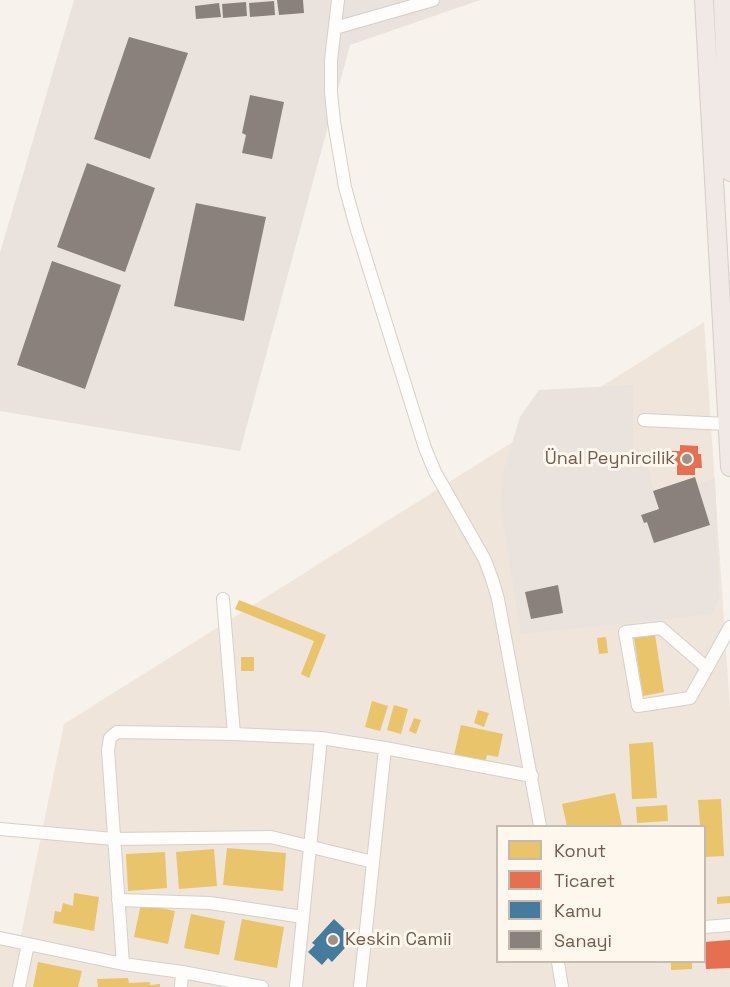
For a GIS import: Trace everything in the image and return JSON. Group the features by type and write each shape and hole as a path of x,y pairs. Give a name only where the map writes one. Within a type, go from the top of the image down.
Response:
{"highway":[{"path":"704,0 730,467"},
{"path":"723,0 730,172"}],"street":[{"path":"338,0 331,75 334,122 345,187 428,455 435,472 477,545 492,579 498,599 540,825"},
{"path":"335,28 433,0"},
{"path":"644,420 728,424"},
{"path":"223,599 234,734"},
{"path":"708,668 661,628 625,632 638,706 690,698 708,668 730,627"},
{"path":"123,964 108,750 110,738 117,732 321,738 532,776"},
{"path":"296,987 321,738"},
{"path":"360,987 385,748"},
{"path":"0,830 114,839 271,837 373,862"},
{"path":"118,900 210,903 303,917"},
{"path":"706,927 730,925"},
{"path":"0,938 123,964 262,987"},
{"path":"19,987 28,944"},
{"path":"558,963 562,987"},
{"path":"181,987 182,972"}],"shaded area":[{"path":"74,0 480,0 350,45 240,451 0,411 0,253"},
{"path":"704,322 730,710 730,987 0,987 0,931 21,935 64,724"},
{"name":"Ünal Peynircilik","path":"633,385 633,465 648,468 656,500 715,478 719,599 712,614 521,634 501,506 503,473 520,417 539,390"}],"building: Konut":[{"path":"239,600 326,635 309,678 301,674 314,641 235,609"},
{"path":"655,635 664,692 643,696 634,638"},
{"path":"606,637 608,653 599,654 597,638"},
{"path":"241,657 254,657 254,671 241,671"},
{"path":"372,701 388,706 380,731 365,727"},
{"path":"394,705 408,709 401,734 387,730"},
{"path":"478,710 489,713 484,727 474,723"},
{"path":"414,718 421,720 416,734 409,731"},
{"path":"461,725 503,734 498,757 487,755 485,762 454,755"},
{"path":"653,742 657,798 632,799 629,744"},
{"path":"615,793 622,825 567,825 562,804"},
{"path":"721,799 724,856 706,857 706,825 700,825 698,800"},
{"path":"667,805 668,821 637,823 636,807"},
{"path":"227,848 286,853 283,891 223,885"},
{"path":"214,849 217,886 179,889 176,852"},
{"path":"165,852 167,888 128,891 126,854"},
{"path":"74,893 99,897 94,931 53,923 55,911 61,912 63,903 73,906"},
{"path":"730,896 730,903 717,904 717,897"},
{"path":"141,904 175,911 168,944 134,937"},
{"path":"191,914 225,921 219,955 184,948"},
{"path":"242,919 284,927 277,968 234,960"},
{"path":"38,962 82,971 78,987 33,987"},
{"path":"671,963 692,963 692,969 671,970"},
{"path":"128,978 129,983 150,982 150,985 160,984 160,987 98,987 97,979"}],"building: Ticaret":[{"name":"Ünal Peynircilik","path":"680,445 698,446 702,468 695,468 695,475 677,475 677,464 673,465 672,451 680,451"},
{"path":"730,940 730,968 706,969 706,942"}],"building: Kamu":[{"name":"Keskin Camii","path":"334,919 354,938 332,962 328,958 322,965 308,952 315,945 312,943"}],"building: Sanayi":[{"path":"277,0 303,0 304,13 279,15"},
{"path":"274,1 275,15 250,17 249,3"},
{"path":"246,2 247,16 223,18 222,4"},
{"path":"219,3 221,17 196,19 195,6"},
{"path":"129,37 188,53 150,159 94,139"},
{"path":"250,95 284,102 272,159 242,153 246,135 242,133"},
{"path":"87,163 155,188 125,272 57,247"},
{"path":"196,203 266,217 244,321 174,306"},
{"path":"52,261 121,285 85,389 17,365"},
{"path":"695,477 710,525 654,543 647,522 644,523 641,515 659,509 653,491"},
{"path":"558,585 563,613 531,619 525,592"}],"place":[{"name":"Ünal Peynircilik","path":"687,459"},
{"name":"Keskin Camii","path":"333,940"}]}
